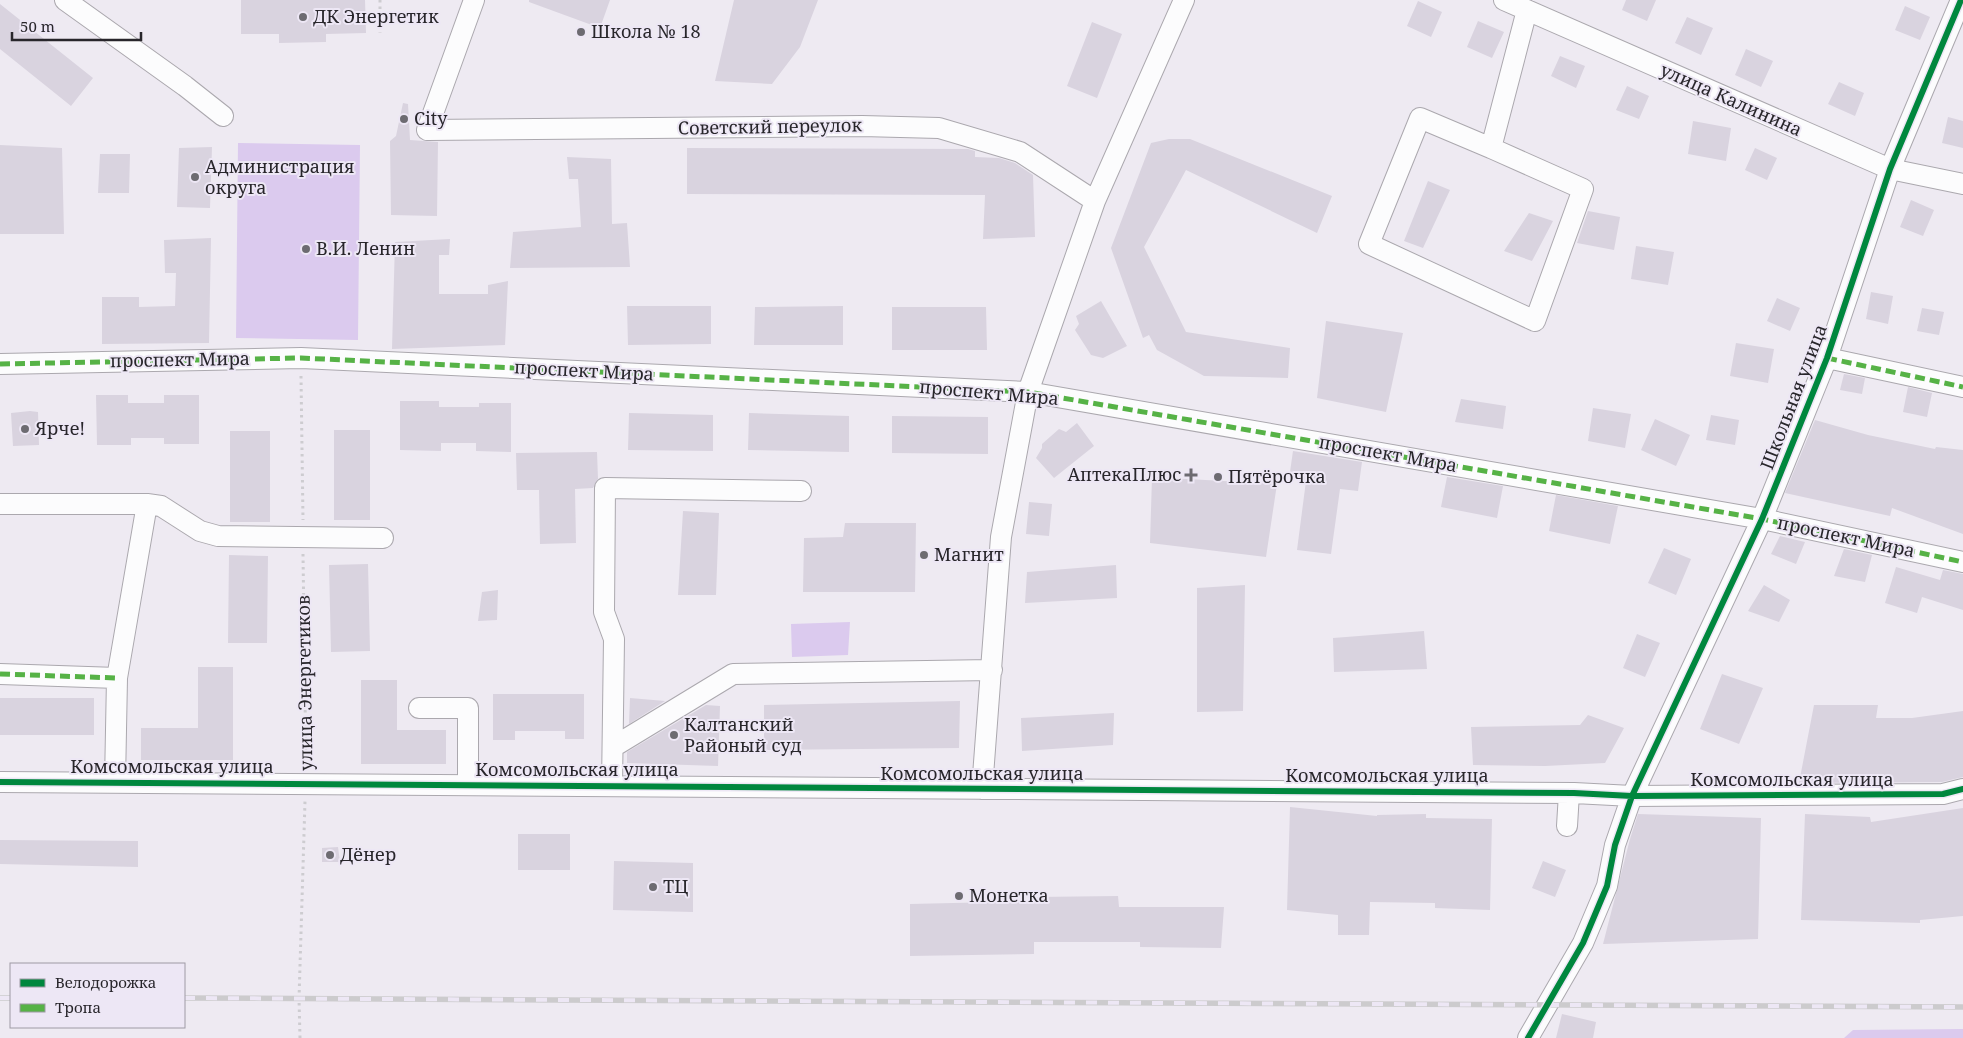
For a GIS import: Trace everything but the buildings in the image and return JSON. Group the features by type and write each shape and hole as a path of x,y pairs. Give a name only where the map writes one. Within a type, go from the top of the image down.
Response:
{"street":[{"path":"65,0 185,86 223,116"},
{"name":"Советский переулок","path":"474,0 427,130 862,126 939,128 1020,152 1095,201"},
{"path":"982,789 1001,538 1028,392 1095,201 1184,0"},
{"name":"улица Калинина","path":"1504,0 1890,169 1963,184"},
{"name":"Школьная улица","path":"1528,1038 1549,1005 1583,943 1607,886 1615,845 1632,796 1762,519 1827,358 1890,169 1960,1"},
{"path":"1491,148 1527,10"},
{"path":"1420,118 1491,148 1583,188 1535,321 1370,244 1420,118"},
{"name":"проспект Мира","path":"0,364 301,358 1028,392 1762,519 1963,562"},
{"path":"1827,358 1963,387"},
{"path":"612,786 614,639 604,612 606,488 801,491"},
{"path":"0,504 147,504 161,506 200,531 218,536 303,539 383,538"},
{"path":"115,782 117,678 147,504"},
{"path":"612,747 733,674 992,670"},
{"path":"0,674 117,678"},
{"path":"419,708 468,708 468,784"},
{"name":"Комсомольская улица","path":"0,782 1568,792 1632,796 1944,794 1963,789"},
{"path":"1567,826 1568,792"}],"path":[{"path":"380,0 380,33"}],"shaded area":[{"path":"238,143 360,145 358,340 236,338"},
{"path":"850,622 848,655 792,657 791,624"},
{"path":"1963,1029 1963,1038 1844,1038 1853,1030"}],"railway":[{"path":"0,998 10,998"},
{"path":"185,998 1963,1007"}],"marked path":[{"path":"0,364 301,358 1028,392 1762,519 1963,562"},
{"path":"1827,358 1963,387"},
{"path":"0,674 117,678"}],"cycle path":[{"path":"1528,1038 1583,943 1607,886 1615,845 1632,796 1762,519 1827,358 1890,169 1961,0"},
{"path":"0,782 1574,793 1632,796 1943,794 1963,789"}],"place":[{"name":"ДК Энергетик","path":"303,17"},
{"name":"Школа № 18","path":"581,32"},
{"name":"City","path":"404,119"},
{"name":"Администрация округа","path":"195,177"},
{"name":"В.И. Ленин","path":"306,249"},
{"name":"Ярче!","path":"25,429"},
{"name":"АптекаПлюс","path":"1191,475"},
{"name":"Пятёрочка","path":"1218,477"},
{"name":"Магнит","path":"924,555"},
{"name":"Калтанский Районый суд","path":"674,735"},
{"name":"Дёнер","path":"330,855"},
{"name":"ТЦ","path":"653,887"},
{"name":"Монетка","path":"959,896"}]}
